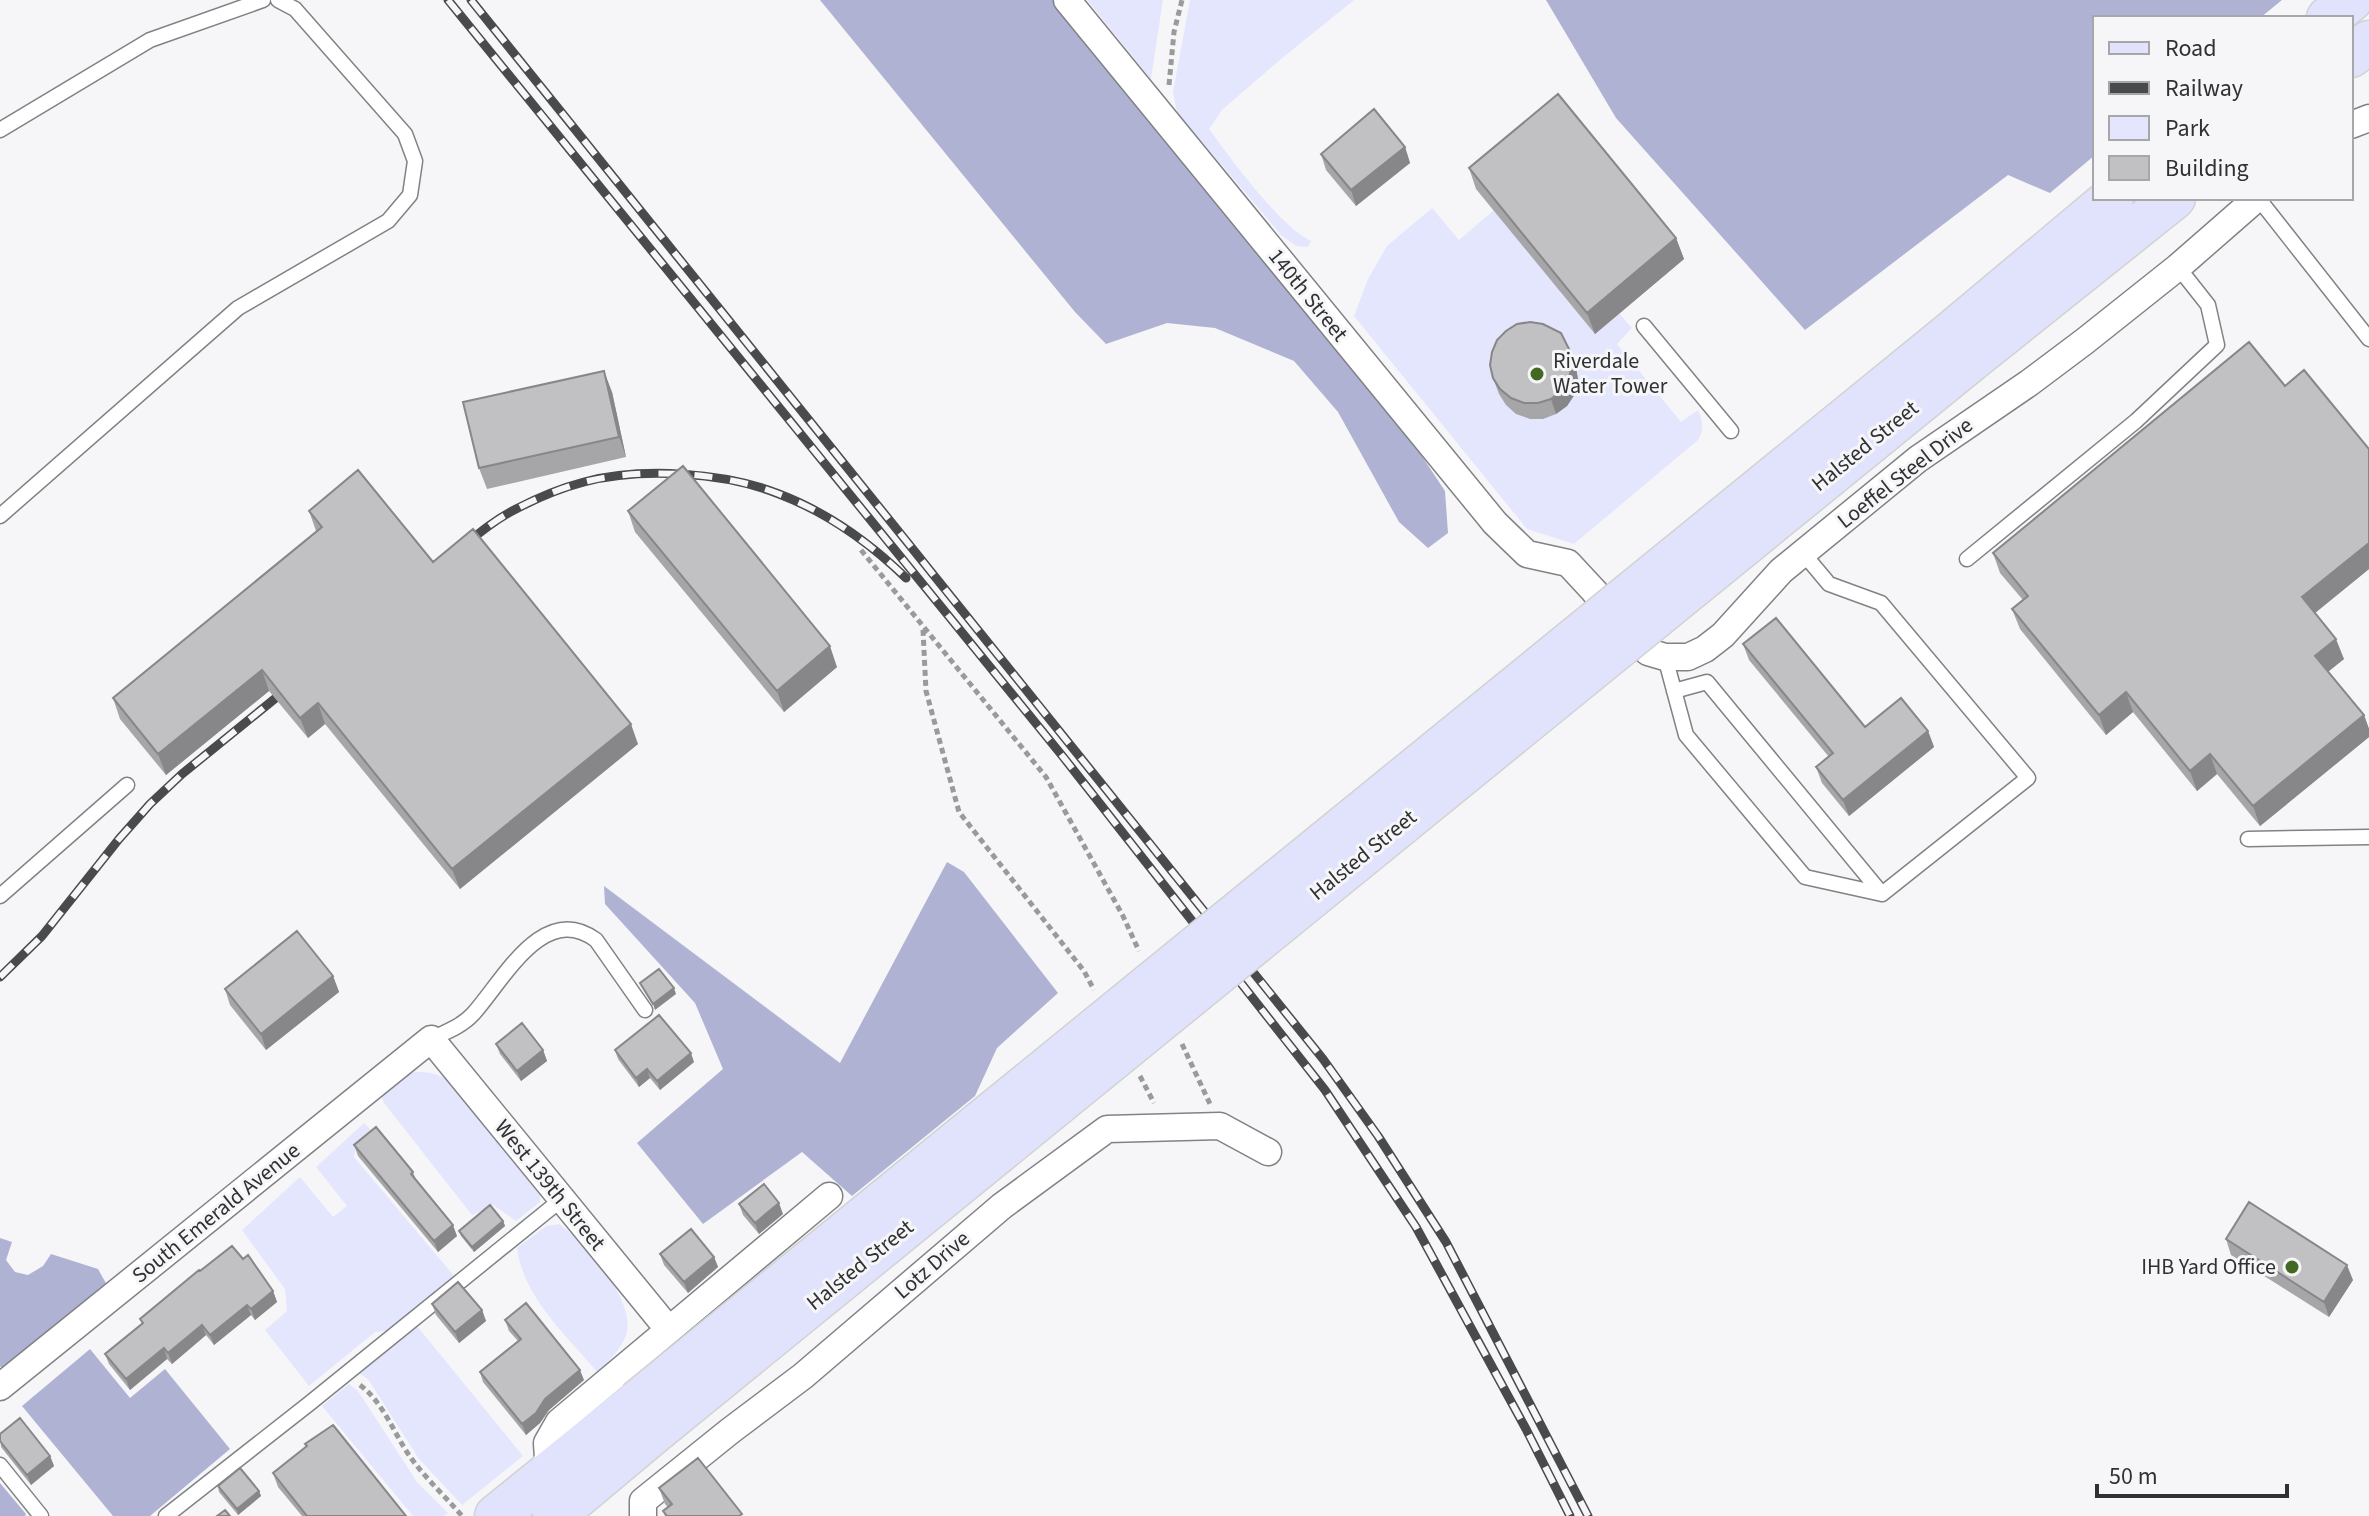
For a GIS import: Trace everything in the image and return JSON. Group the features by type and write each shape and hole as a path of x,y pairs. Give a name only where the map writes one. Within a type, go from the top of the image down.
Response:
{"main road":[{"path":"2331,16 2351,0"},
{"path":"2353,54 2369,42"},
{"name":"Halsted Street","path":"1958,349 2110,200"},
{"name":"Halsted Street","path":"554,1516 647,1416 1958,349 2171,200"},
{"name":"Halsted Street","path":"496,1516 549,1474 647,1416"}],"street":[{"name":"140th Street","path":"1067,0 1495,523 1527,554 1568,563 1629,636 1648,652 1665,657"},
{"name":"Loeffel Steel Drive","path":"1665,657 1688,657 1705,649 1723,635 1781,571 1918,459 2051,366 2178,267 2256,200"},
{"name":"West 139th Street","path":"431,1039 669,1330"},
{"name":"South Emerald Avenue","path":"0,1387 431,1039"},
{"name":"Lotz Drive","path":"643,1516 643,1501 803,1376 1002,1206 1107,1129 1220,1126"},
{"path":"1220,1126 1268,1152"},
{"path":"549,1474 547,1443 559,1422 829,1196"}],"lane":[{"path":"0,130 150,40 263,0"},
{"path":"0,516 238,308 388,221 410,195 415,161 405,134 295,9 278,0"},
{"path":"2260,200 2369,339"},
{"path":"1967,559 2136,421 2217,345 2208,305 2178,267"},
{"path":"1644,326 1731,431"},
{"path":"1803,553 1829,584 1881,603 2028,778 1882,894"},
{"path":"1665,657 1686,735 1805,877 1882,894"},
{"path":"1674,691 1707,682 1882,894"},
{"path":"0,896 127,785"},
{"path":"2248,839 2369,837"},
{"path":"431,1039 462,1024 472,1015 522,953 539,939 570,929 586,933 596,940 645,1010"},
{"path":"166,1516 562,1199"},
{"path":"0,1465 41,1516"}],"path":[{"path":"1166,121 1174,32 1182,0"},
{"path":"861,550 1046,777 1143,958"},
{"path":"923,627 926,691 959,812 1084,971 1098,998"},
{"path":"1181,1042 1220,1126"},
{"path":"1133,1063 1168,1128"},
{"path":"344,1375 368,1391 412,1459 462,1516"}],"green space":[{"path":"1087,0 1163,0 1151,79"},
{"path":"1190,0 1354,0 1222,110 1209,129 1271,207 1311,241 1308,247 1296,246 1281,235 1177,112 1173,92"},
{"path":"1432,208 1459,240 1494,210 1594,333 1619,313 1632,328 1617,344 1681,422 1698,410 1702,425 1698,440 1574,544 1527,529 1354,316 1368,279 1387,246"},
{"path":"416,1072 443,1077 472,1102 540,1195 540,1202 516,1221 493,1205 472,1215 384,1103 381,1095 403,1075"},
{"path":"364,1123 373,1132 356,1147 354,1157 455,1277 388,1331 375,1332 309,1386 265,1330 287,1311 285,1289 242,1230 300,1177 333,1217 347,1206 316,1167"},
{"path":"559,1224 595,1259 625,1308 628,1324 625,1338 598,1373 548,1315 521,1266 517,1248 546,1226"},
{"path":"417,1326 523,1456 462,1505 419,1459 368,1379 358,1373"},
{"path":"349,1384 358,1391 417,1482 448,1513 444,1516 413,1516 322,1406"}],"shaded area":[{"path":"820,0 1053,0 1390,408 1445,491 1448,533 1428,548 1399,522 1338,412 1294,361 1215,328 1167,323 1106,344 1075,312"},
{"path":"1546,0 2282,0 2262,16 2093,16 2093,157 2050,193 2008,175 1805,330 1616,118"},
{"path":"947,862 964,872 1058,993 997,1048 975,1096 852,1196 802,1152 703,1224 637,1143 723,1069 695,1003 605,904 604,886 840,1063"},
{"path":"0,1238 12,1242 6,1260 15,1272 28,1275 43,1266 51,1254 98,1269 107,1285 3,1370 0,1366"},
{"path":"90,1349 130,1398 165,1369 230,1449 150,1516 113,1516 22,1406"},
{"path":"0,1483 26,1514 25,1516 0,1516"}],"building":[{"path":"1558,94 1676,238 1587,313 1469,168"},
{"path":"1374,109 1405,147 1351,190 1321,154"},
{"name":"Riverdale Water Tower","path":"1517,324 1543,324 1561,333 1570,351 1572,365 1562,390 1551,399 1538,403 1524,403 1511,398 1493,378 1490,365 1497,340"},
{"path":"2249,342 2285,386 2304,370 2369,449 2369,543 2302,597 2336,639 2315,656 2364,715 2253,806 2210,754 2190,771 2126,692 2099,715 2012,609 2028,596 1993,553"},
{"path":"604,371 619,437 479,468 463,402"},
{"path":"683,466 830,646 777,691 628,511"},
{"path":"358,470 433,562 473,529 631,724 452,869 318,703 300,718 262,670 158,754 113,698 322,527 309,511"},
{"path":"1776,618 1865,727 1901,698 1928,731 1843,800 1816,767 1833,753 1743,644"},
{"path":"297,931 333,976 261,1034 225,989"},
{"path":"659,969 674,988 653,1004 640,983"},
{"path":"659,1015 691,1053 657,1081 647,1069 636,1078 615,1050"},
{"path":"522,1023 543,1050 517,1071 496,1044"},
{"path":"376,1127 453,1225 434,1241 354,1145"},
{"path":"764,1184 779,1203 755,1223 739,1204"},
{"name":"IHB Yard Office","path":"2249,1202 2347,1265 2324,1302 2226,1239"},
{"path":"490,1205 503,1221 472,1247 459,1231"},
{"path":"691,1229 714,1257 684,1282 660,1254"},
{"path":"232,1246 243,1259 248,1255 273,1291 251,1309 247,1305 210,1335 202,1325 168,1353 164,1348 126,1379 105,1354 143,1323 140,1319"},
{"path":"458,1282 482,1310 455,1332 432,1304"},
{"path":"526,1303 580,1370 545,1399 536,1413 522,1424 480,1372 521,1339 505,1320"},
{"path":"20,1418 50,1456 27,1475 0,1441 0,1434"},
{"path":"333,1425 406,1516 307,1516 273,1473 307,1446 305,1444"},
{"path":"698,1458 742,1514 667,1516 663,1511 672,1504 659,1488"},
{"path":"240,1468 259,1491 237,1509 218,1486"}],"railway":[{"path":"448,0 1064,758 1325,1090 1416,1227 1570,1516"},
{"path":"471,0 1323,1059 1378,1136 1446,1242 1588,1516"},
{"path":"461,548 509,513 567,487 631,474 682,474 733,481 796,501 846,529 906,578"},
{"path":"0,977 42,936 150,804 182,774 293,684"}],"place":[{"name":"Riverdale Water Tower","path":"1537,374"},
{"name":"IHB Yard Office","path":"2292,1267"}]}
